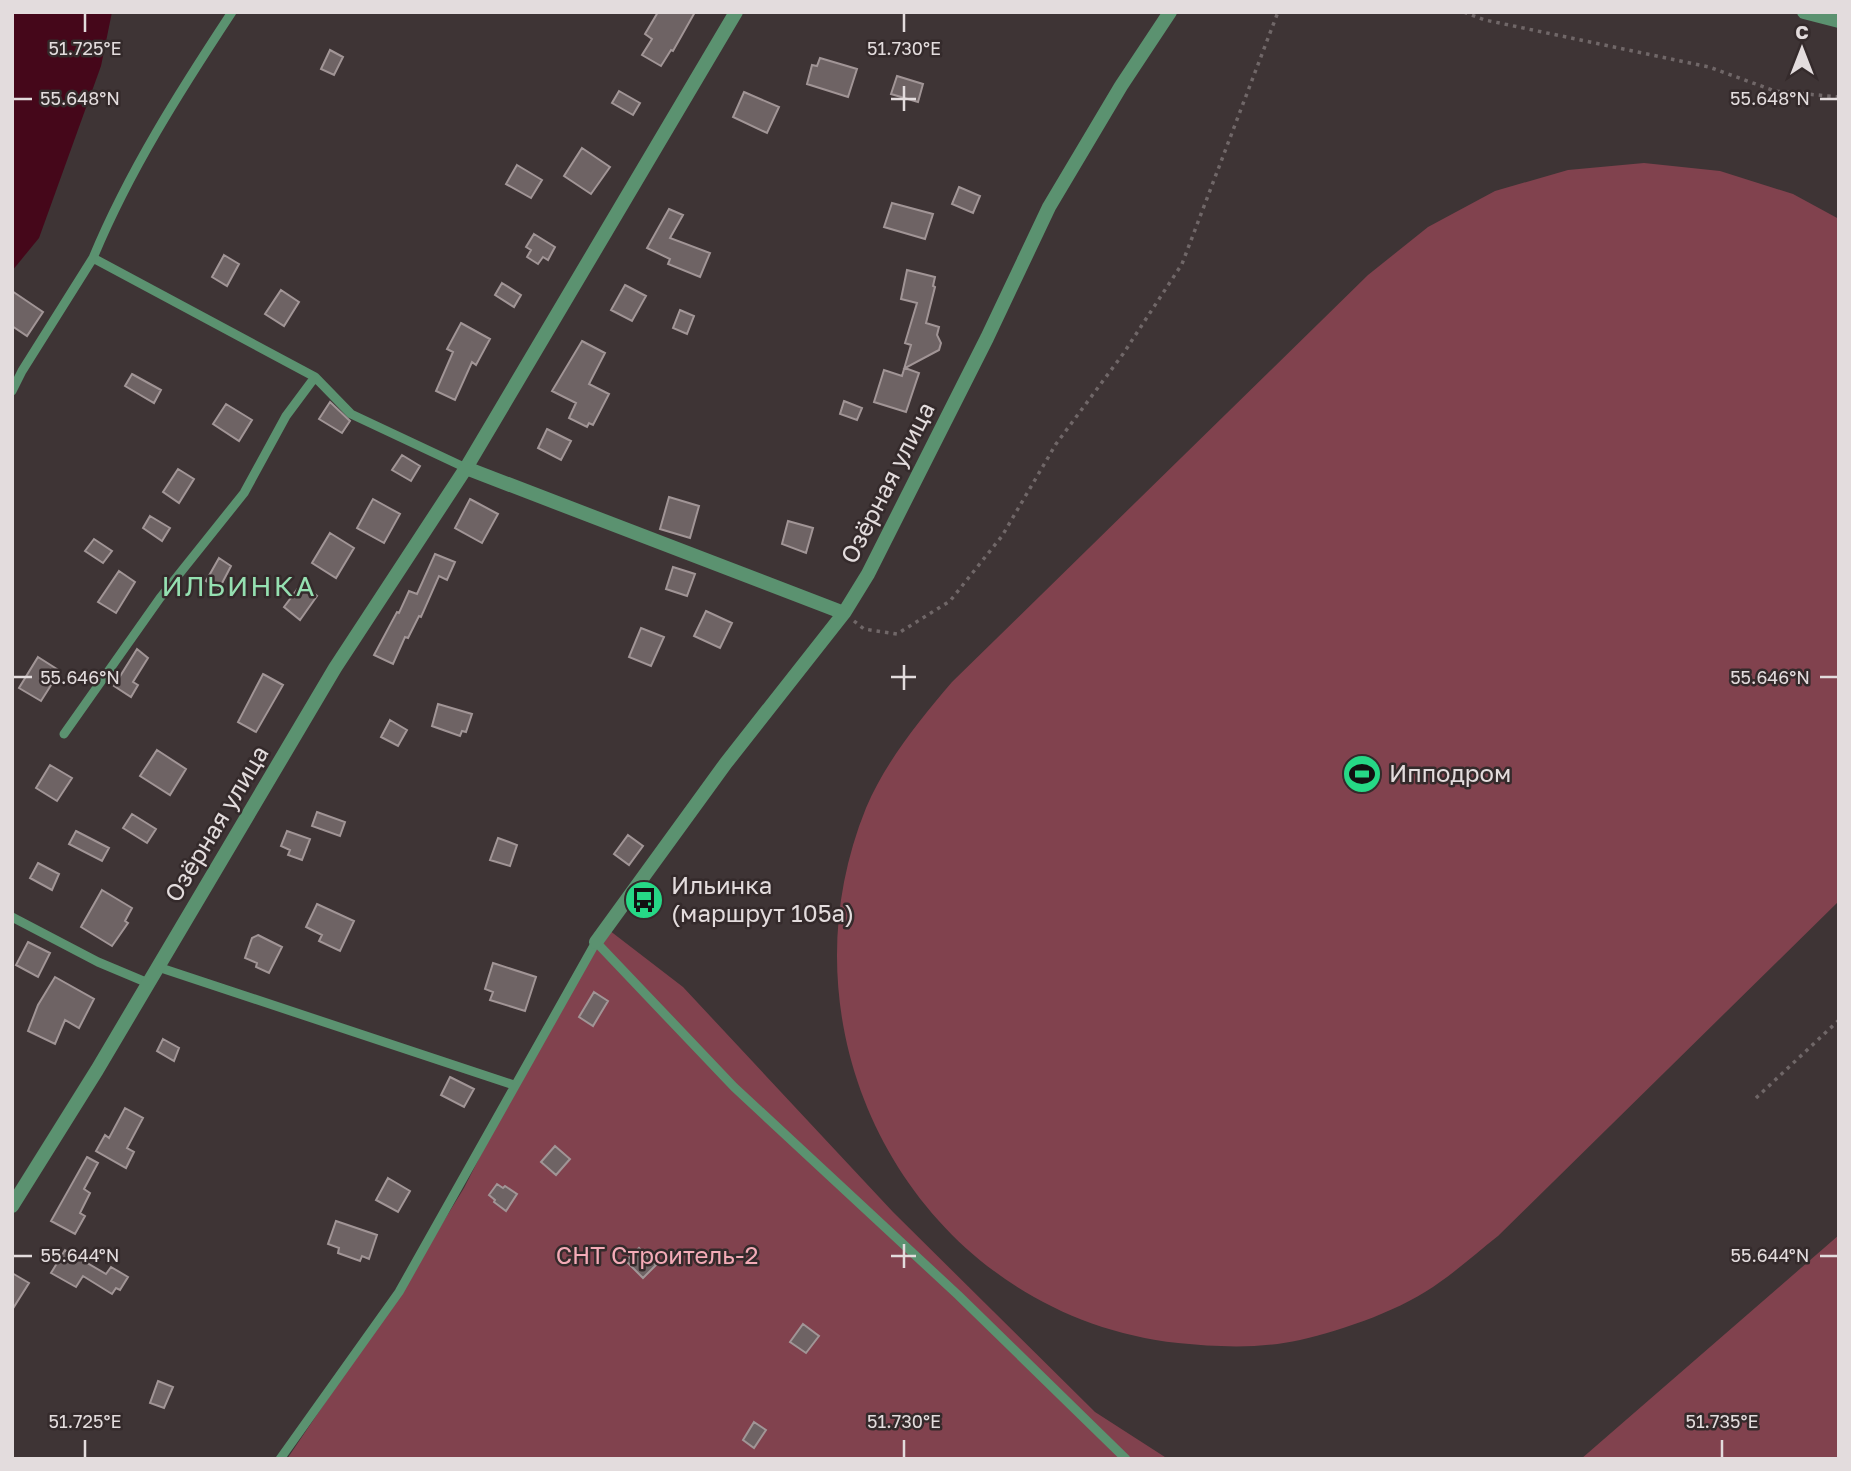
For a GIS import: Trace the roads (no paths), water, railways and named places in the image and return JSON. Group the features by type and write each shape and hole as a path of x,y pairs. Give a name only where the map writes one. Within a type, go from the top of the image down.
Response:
{"street":[{"name":"Озёрная улица","path":"12,1206 158,967 335,668 466,468 736,12"},
{"name":"Озёрная улица","path":"596,942 726,763 844,614 868,574 987,338 1049,206 1121,86 1170,12"},
{"path":"1804,12 1839,21"},
{"path":"466,468 844,614"}],"lane":[{"path":"12,391 93,258 109,219 180,92 232,12"},
{"path":"93,258 315,377 351,414 466,468"},
{"path":"64,734 160,598 244,493 286,416 315,377"},
{"path":"12,918 98,962 148,983"},
{"path":"279,1459 399,1292 596,942 734,1087 948,1286 1126,1459"},
{"path":"158,967 514,1086"}],"place":[{"name":"Ипподром","path":"1362,774"},
{"name":"Ильинка (маршрут 105а)","path":"644,900"}],"district":[{"name":"ИЛЬИНКА","path":"239,586"}],"park label":[{"name":"СНТ Строитель-2","path":"657,1256"}]}
